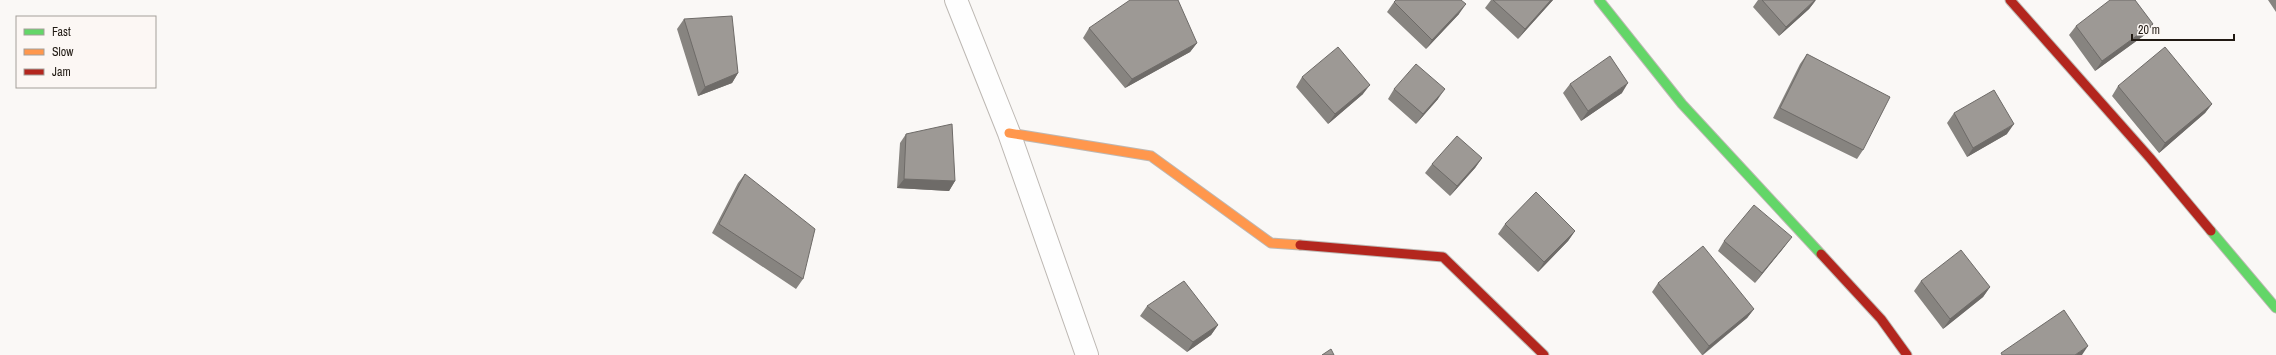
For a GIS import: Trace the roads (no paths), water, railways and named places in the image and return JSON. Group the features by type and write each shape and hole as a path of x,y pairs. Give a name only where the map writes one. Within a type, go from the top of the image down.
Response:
{"street":[{"path":"956,0 1009,133 1087,355"},
{"path":"1599,0 1682,104 1881,319 1907,355"},
{"path":"2010,0 2150,158 2276,308"},
{"path":"1009,133 1150,156 1271,243 1443,257 1544,355"}]}
